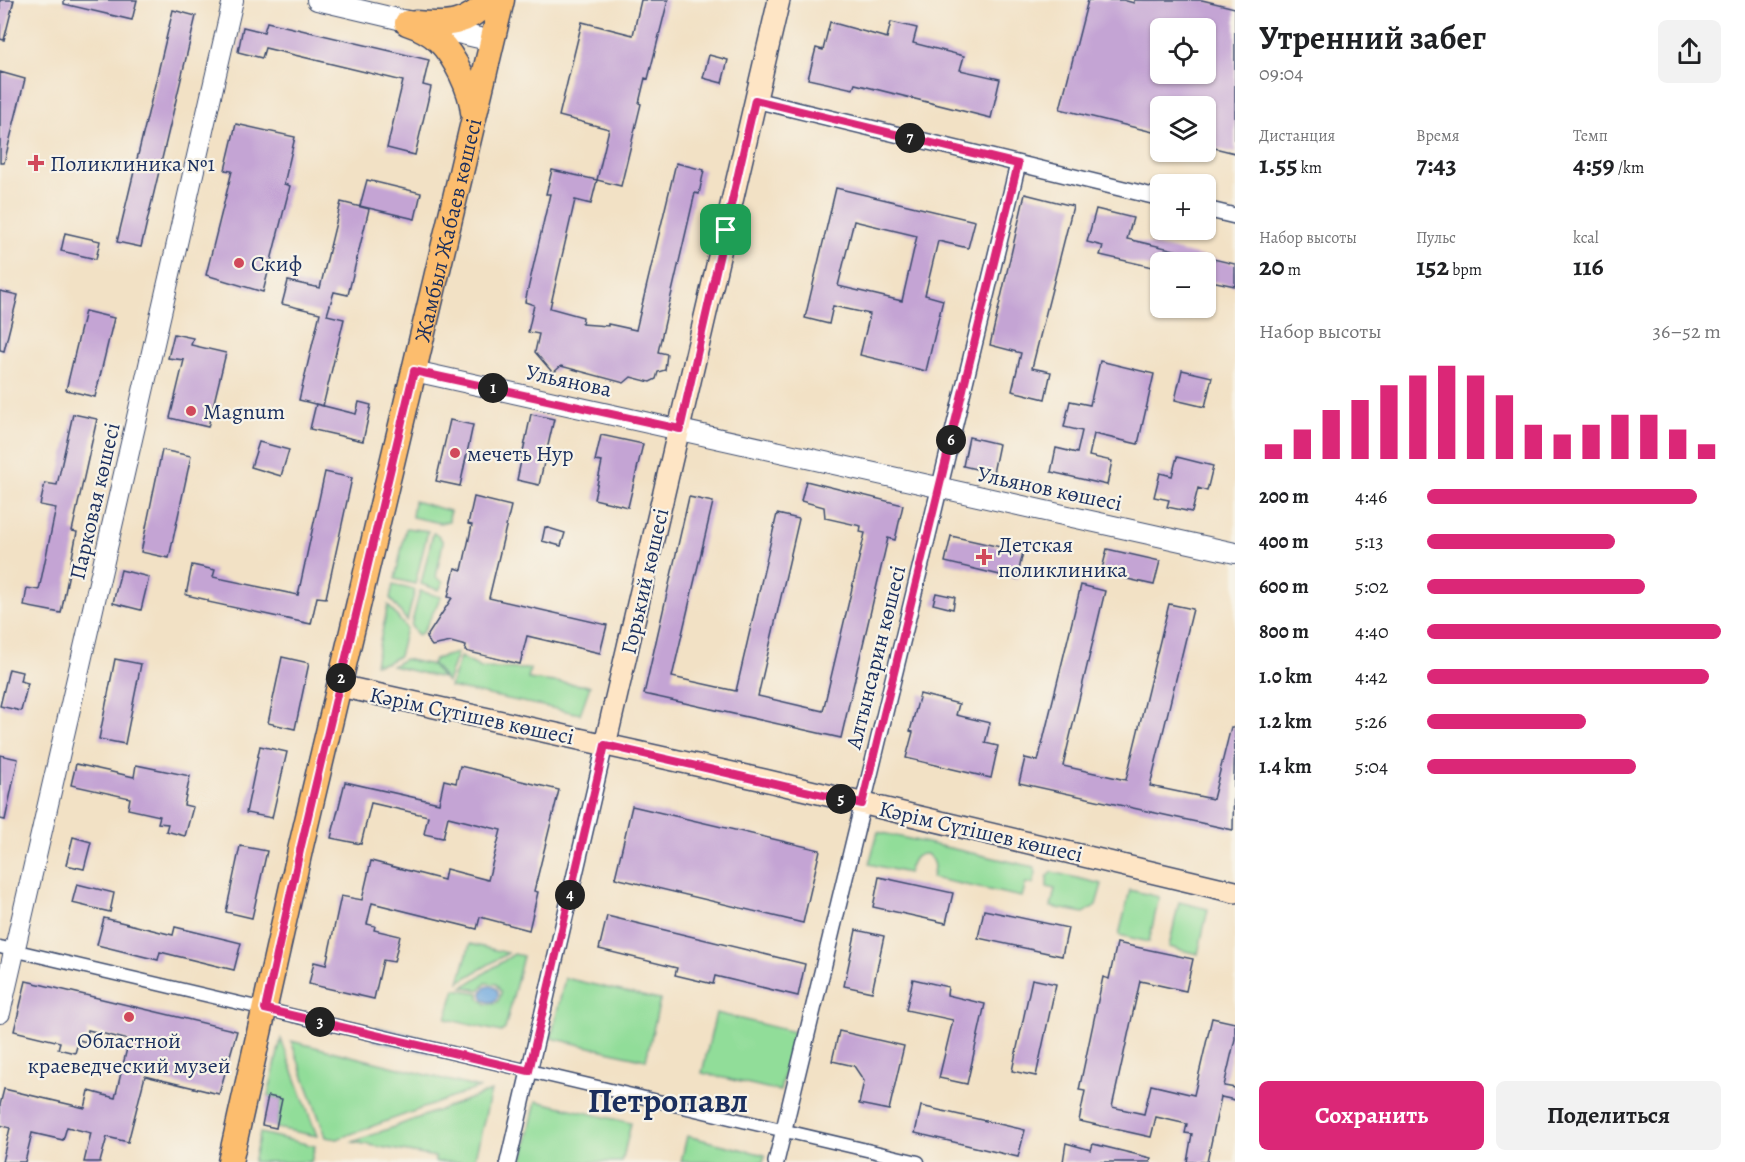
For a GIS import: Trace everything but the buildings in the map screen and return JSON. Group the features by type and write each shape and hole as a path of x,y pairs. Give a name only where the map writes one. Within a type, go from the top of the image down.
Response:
{"main road":[{"path":"407,22 442,26 453,24 470,17 490,0"},
{"name":"Жамбыл Жабаев көшесі","path":"230,1162 502,0"},
{"name":"Горький көшесі","path":"605,745 779,0"},
{"path":"407,22 432,35 446,50 467,87 474,119"},
{"name":"Кәрім Сүтішев көшесі","path":"340,686 862,804 1235,892"}],"street":[{"name":"Парковая көшесі","path":"0,1013 8,949 233,0"},
{"path":"317,0 492,41"},
{"path":"755,100 1150,195"},
{"name":"Алтынсарин көшесі","path":"776,1162 1018,164"},
{"path":"1216,211 1235,216"},
{"name":"Ульянова","path":"414,371 680,429"},
{"name":"Ульянов көшесі","path":"680,429 1235,553"},
{"name":"Горький көшесі","path":"508,1162 605,745"},
{"path":"8,949 918,1162"}],"green space":[{"path":"414,501 450,511 449,521 440,523 412,517"},
{"path":"406,528 428,531 415,584 395,579"},
{"path":"433,533 438,535 443,542 436,577 443,582 439,590 421,584"},
{"path":"393,585 415,590 407,621 390,598"},
{"path":"420,591 441,597 423,632 418,635 411,626"},
{"path":"388,605 406,628 399,656 386,663 375,664"},
{"path":"457,653 447,682 432,663 435,659"},
{"path":"460,657 481,668 530,669 528,679 590,686 580,714 450,687"},
{"path":"404,659 432,665 442,678 392,666"},
{"path":"878,832 1034,867 1036,873 1033,884 1026,883 1022,897 932,878 934,865 927,854 916,856 908,873 869,864"},
{"path":"1052,872 1102,884 1096,905 1084,913 1051,907 1055,889 1047,887 1047,876"},
{"path":"1130,890 1159,897 1149,942 1119,935"},
{"path":"1179,902 1208,909 1198,954 1169,947"},
{"path":"470,944 508,953 459,982"},
{"path":"514,954 523,956 505,1029 501,1032 446,1019 455,989 479,993 479,998 486,1004 496,1002 501,992 496,984 486,983 479,990 463,987"},
{"path":"565,978 660,1000 646,1060 551,1038"},
{"path":"716,1013 794,1032 780,1091 702,1073"},
{"path":"281,1039 317,1136 276,1128 282,1099 268,1096"},
{"path":"291,1041 479,1088 337,1139 326,1137"},
{"path":"491,1091 474,1162 435,1162 435,1157 353,1142"},
{"path":"536,1101 631,1123 622,1162 522,1162"},
{"path":"260,1133 315,1146 311,1162 253,1162"},
{"path":"687,1136 765,1155 763,1162 681,1162"}],"water":[{"path":"490,986 496,988 498,994 496,1000 490,1002 484,1000 482,994 484,988"},
{"path":"377,1027 436,1041 432,1053 373,1040"}],"place":[{"name":"Поликлиника №1","path":"36,163"},
{"name":"Скиф","path":"239,263"},
{"name":"Magnum","path":"191,411"},
{"name":"мечеть Нур","path":"455,453"},
{"name":"Детская поликлиника","path":"984,557"},
{"name":"Областной краеведческий музей","path":"129,1017"}],"district":[{"name":"Петропавл","path":"668,1100"}],"route":[{"path":"755,100 1018,164 862,804 605,745 529,1071 265,1009 301,846 414,371 680,429 726,230 755,100"}]}
